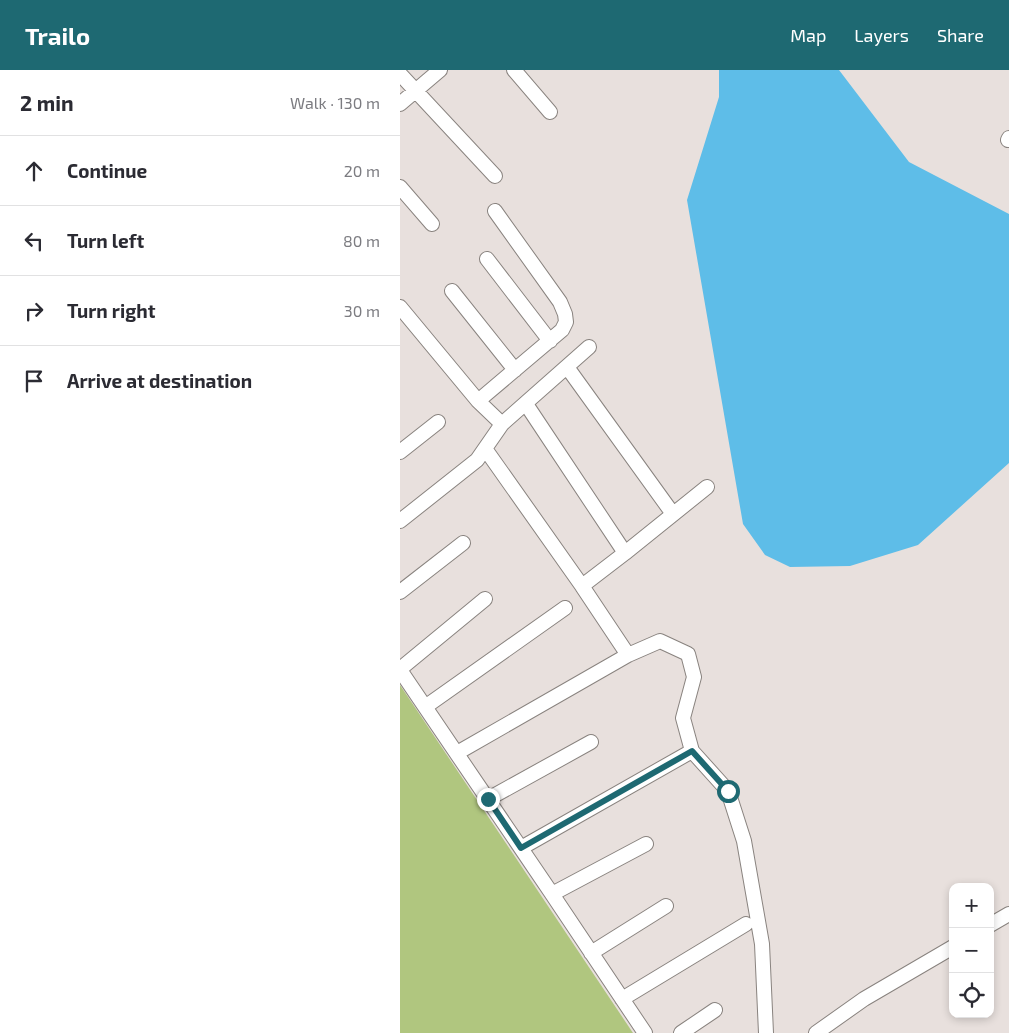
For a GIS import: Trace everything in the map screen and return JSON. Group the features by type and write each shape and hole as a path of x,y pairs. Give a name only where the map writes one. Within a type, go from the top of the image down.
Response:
{"street":[{"path":"400,104 440,70"},
{"path":"514,70 550,112"},
{"path":"400,74 495,176"},
{"path":"400,187 432,224"},
{"path":"478,401 550,341 562,330 566,322 560,302 495,211"},
{"path":"487,260 550,341"},
{"path":"452,291 516,370"},
{"path":"400,307 478,401 502,424"},
{"path":"400,521 477,460 486,450 502,424 589,347"},
{"path":"567,366 673,514"},
{"path":"526,404 625,553"},
{"path":"400,452 438,422"},
{"path":"486,450 628,655"},
{"path":"582,586 707,487"},
{"path":"400,592 463,543"},
{"path":"485,599 400,669 644,1033"},
{"path":"425,707 565,608"},
{"path":"457,753 628,655 660,642 688,654 694,677 683,718 692,751 728,791 744,841 762,944 766,1033"},
{"path":"488,799 591,742"},
{"path":"521,848 692,751"},
{"path":"552,894 646,844"},
{"path":"591,952 666,906"},
{"path":"994,923 1009,914"},
{"path":"622,999 746,924"},
{"path":"816,1033 864,999 949,949"},
{"path":"681,1033 715,1010"}],"green space":[{"path":"400,685 633,1033 400,1033"}],"water":[{"path":"719,70 839,70 909,162 1009,214 1009,463 918,545 850,566 790,567 765,555 743,524 687,200 719,97"}],"route":[{"path":"488,799 521,848 692,751 728,791"}]}
